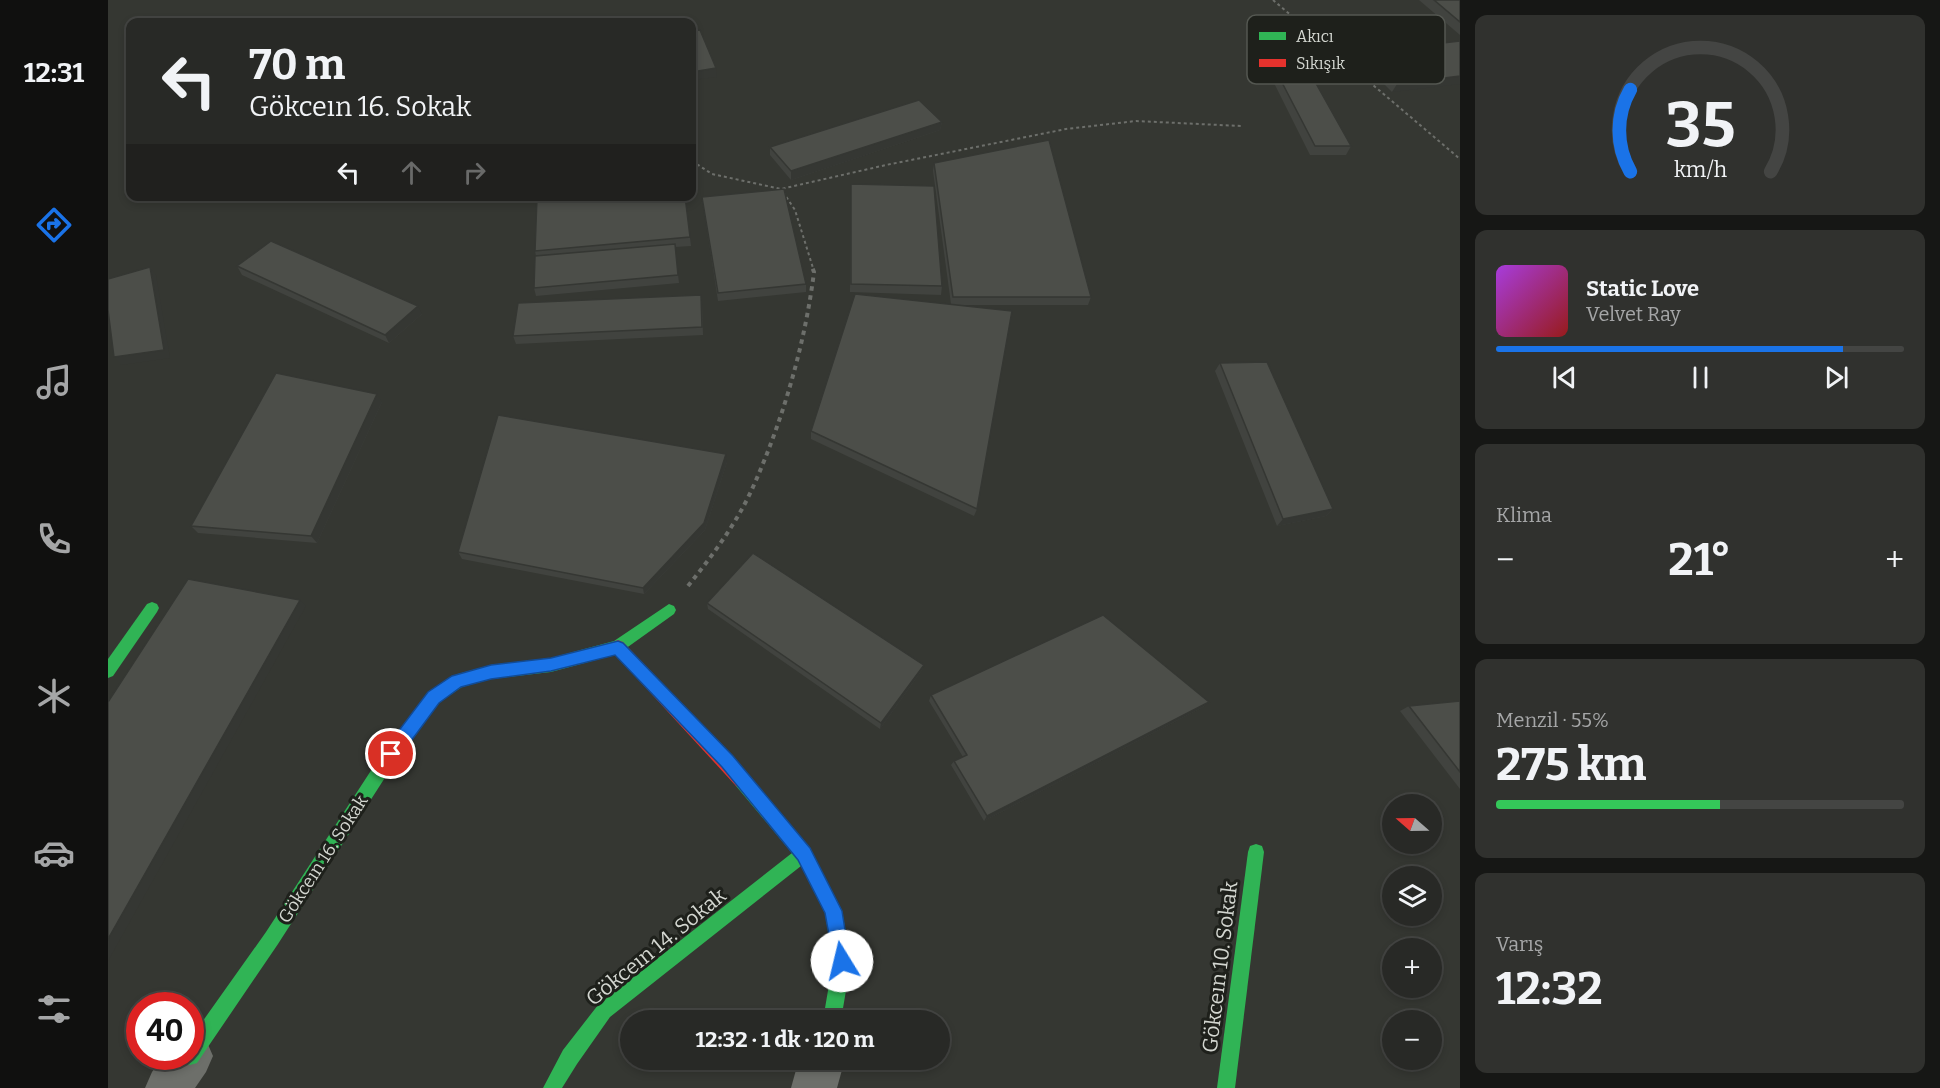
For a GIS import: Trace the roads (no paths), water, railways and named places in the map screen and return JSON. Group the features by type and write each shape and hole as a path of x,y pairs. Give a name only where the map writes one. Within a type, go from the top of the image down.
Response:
{"street":[{"path":"108,671 152,608"},
{"name":"Gökceın 16. Sokak","path":"204,1036 272,938 391,754 433,698 458,681 491,672 551,665 618,647 669,610"},
{"path":"618,647 728,762 804,854 833,911 837,931 842,961 834,1010"},
{"name":"Gökceın 10. Sokak","path":"1226,1088 1256,852"},
{"name":"Gökceın 14. Sokak","path":"552,1088 570,1057 604,1011 804,854"},
{"name":"Gökceın 16. Sokak","path":"168,1088 180,1070"},
{"path":"814,1088 819,1070"}]}
